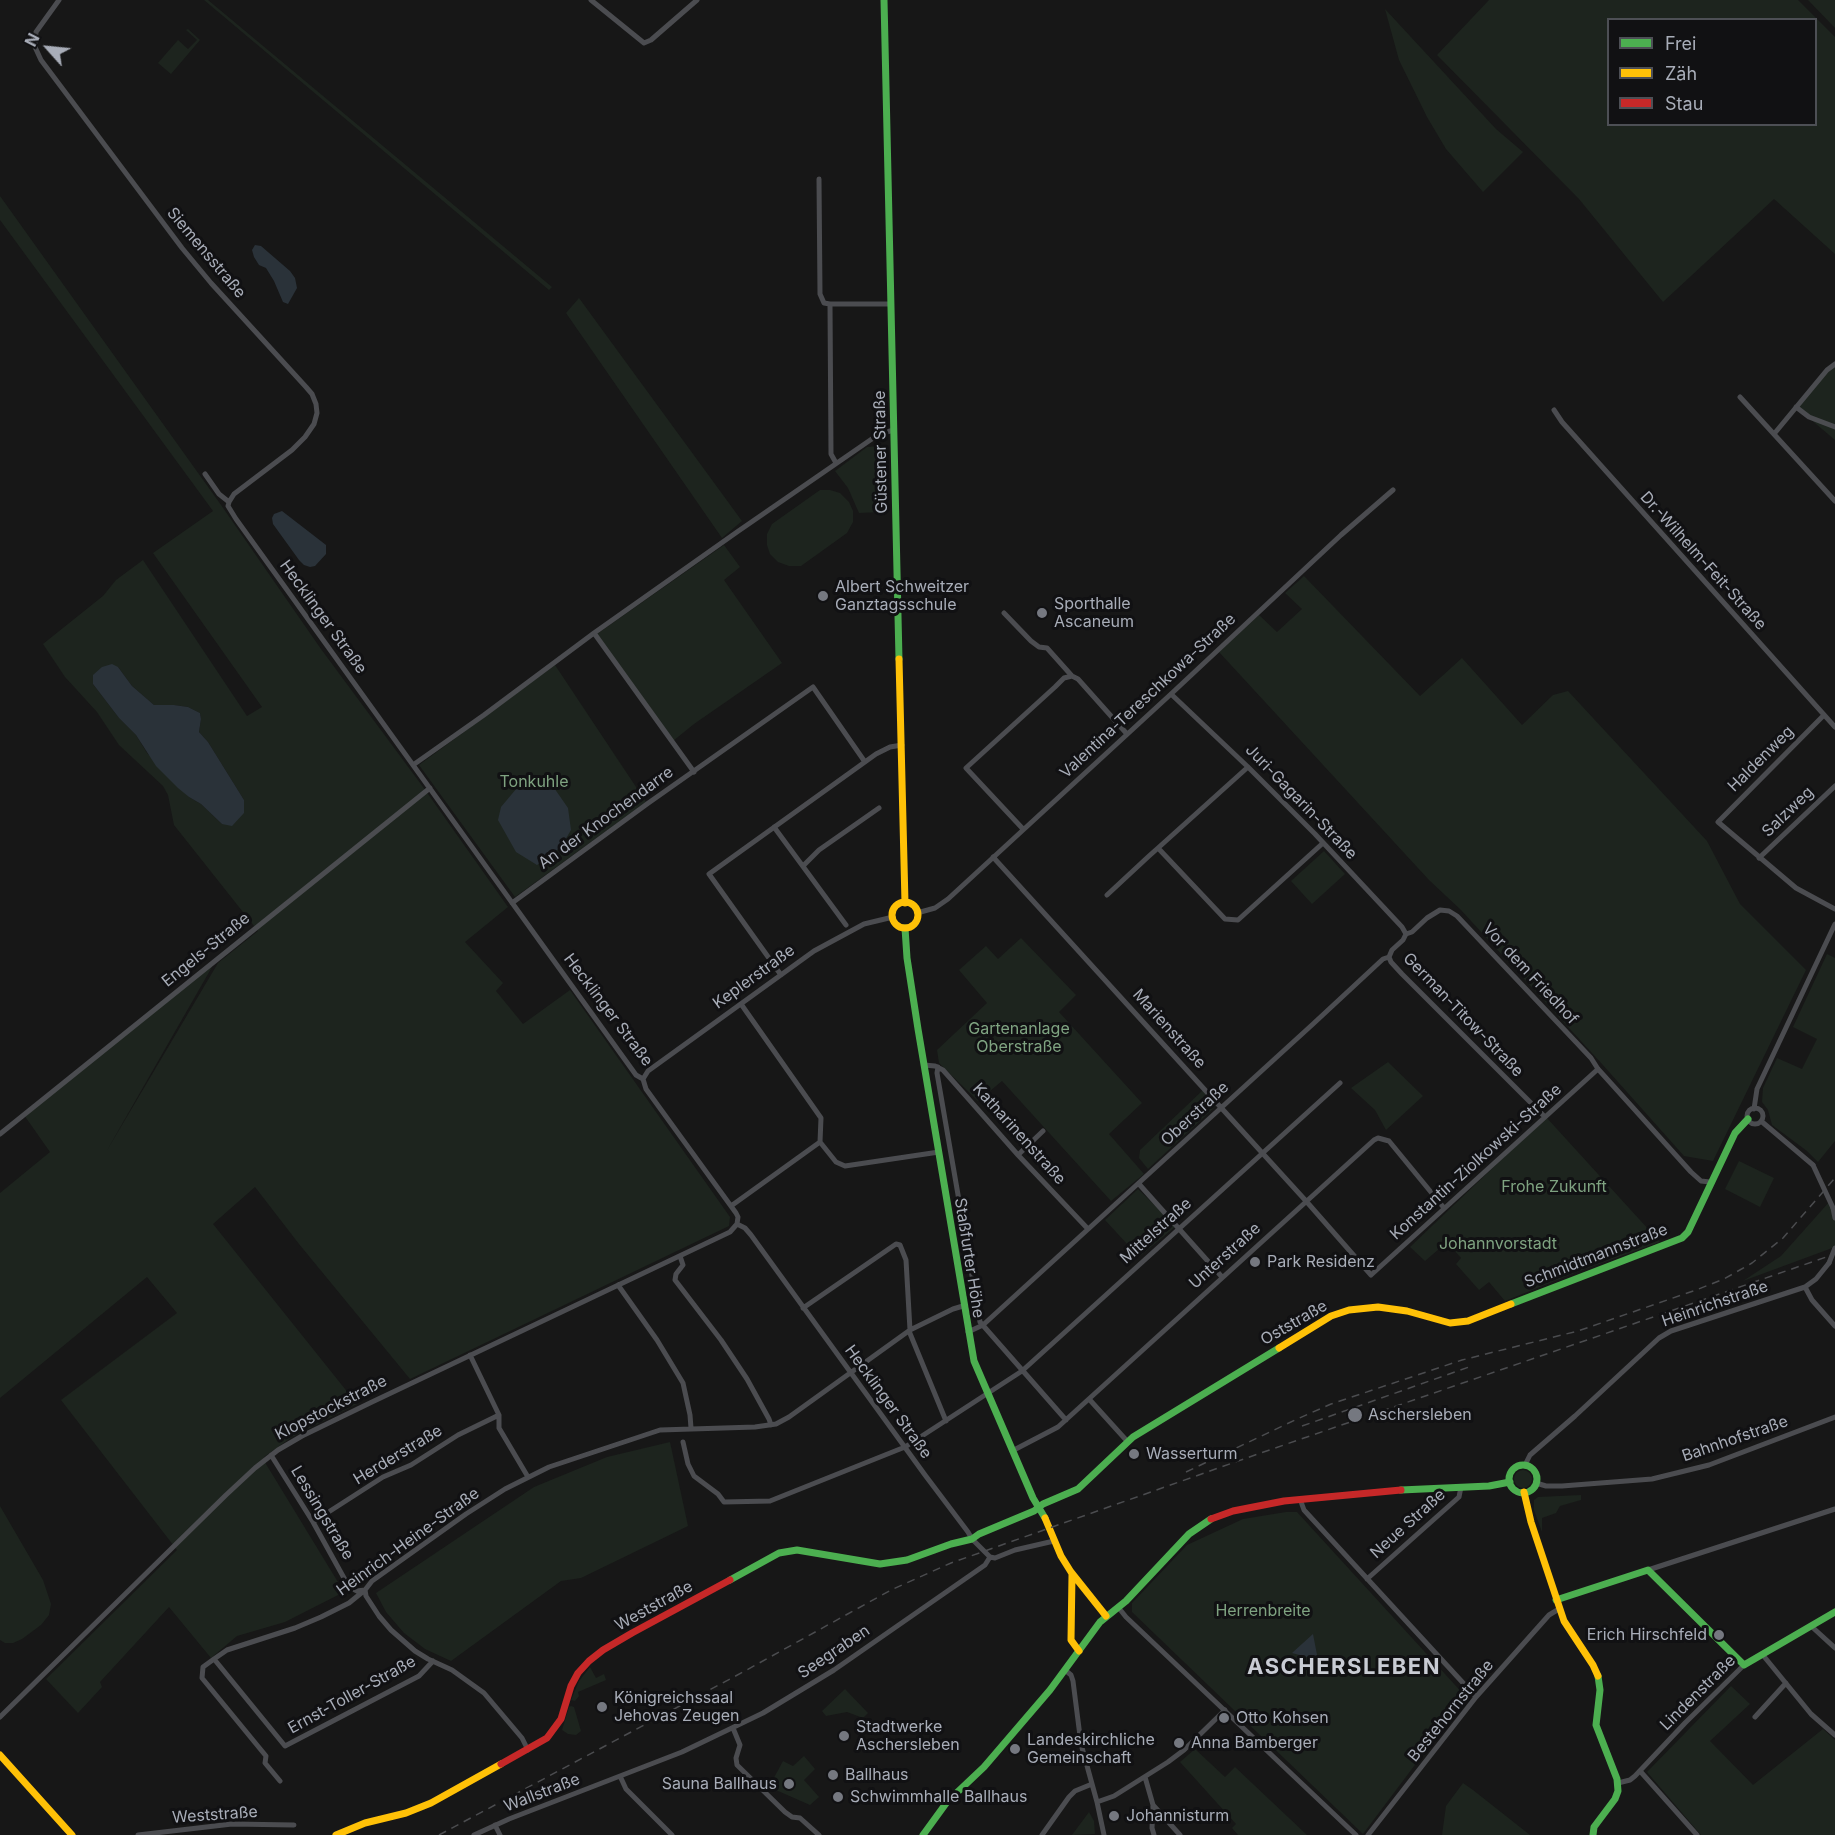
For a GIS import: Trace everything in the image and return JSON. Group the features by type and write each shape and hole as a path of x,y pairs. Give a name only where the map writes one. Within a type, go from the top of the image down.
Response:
{"main road":[{"name":"Güstener Straße","path":"884,0 905,903"},
{"path":"905,903 913,905 917,913 915,923 905,928 897,925 892,917 895,907 905,903"},
{"name":"Staßfurter Höhe","path":"905,928 908,968 963,1306 976,1370 1054,1541 1071,1572 1106,1616"},
{"name":"Schmidtmannstraße","path":"1493,1310 1682,1238 1688,1232 1735,1133 1748,1119"},
{"name":"Oststraße","path":"1038,1508 1083,1485 1127,1441 1331,1316 1358,1308 1378,1307 1398,1309 1450,1323 1468,1321 1493,1310"},
{"path":"1525,1465 1535,1472 1536,1483 1532,1489 1524,1492 1515,1490 1509,1476 1512,1470 1525,1465"},
{"path":"923,1835 947,1802 984,1767 1050,1690 1106,1616 1118,1607 1189,1534 1208,1520 1233,1510 1300,1499 1461,1486 1489,1486 1510,1482"},
{"path":"1524,1492 1531,1522 1567,1629 1597,1674 1600,1690 1596,1725 1618,1783 1617,1796 1595,1824 1593,1835"},
{"name":"Weststraße","path":"336,1835 365,1823 406,1813 431,1803 548,1738 561,1719 571,1686 578,1673 589,1661 632,1633 779,1553 797,1550 880,1564 907,1560 972,1539 1038,1508"},
{"path":"1556,1600 1648,1570 1744,1665"},
{"path":"1071,1572 1071,1640 1079,1651"},
{"path":"1072,1597 1078,1591 1087,1592"},
{"name":"Lindenstraße","path":"1744,1665 1835,1612"},
{"path":"1,1757 69,1834"}],"street":[{"name":"Siemensstraße","path":"59,0 36,32 35,47 41,60 182,248 306,387 316,404 317,413 314,424 305,437 292,450 234,494 229,502"},
{"path":"591,0 644,43 651,40 697,0"},
{"path":"819,179 820,294 824,303 891,304"},
{"path":"830,304 831,454 836,463"},
{"path":"1774,434 1827,370 1835,364"},
{"path":"1740,397 1834,497"},
{"path":"1796,407 1809,417 1835,427"},
{"name":"Dr.-Wilhelm-Feit-Straße","path":"1554,410 1562,422 1835,728"},
{"path":"413,765 594,633 836,463 882,432 894,430"},
{"name":"Hecklinger Straße","path":"205,474 219,494 229,502 228,506 236,519 636,1075 643,1079 646,1089 731,1206 738,1217 737,1224 750,1234 972,1539 990,1557"},
{"name":"Valentina-Tereschkowa-Straße","path":"917,913 933,909 941,904 1172,694 1341,535 1393,490"},
{"path":"1004,613 1031,641 1039,647 1047,648 1127,734"},
{"name":"An der Knochendarre","path":"512,903 694,771 594,633"},
{"path":"1023,829 966,768 1064,678 1072,676"},
{"path":"694,771 813,687 865,762"},
{"name":"Juri-Gagarin-Straße","path":"1172,694 1323,843 1406,934"},
{"name":"Haldenweg","path":"1759,858 1718,822 1824,715"},
{"path":"781,975 710,874 885,748 902,745"},
{"path":"1107,895 1248,767"},
{"name":"Salzweg","path":"1759,858 1835,786"},
{"name":"Engels-Straße","path":"0,1134 430,788"},
{"path":"803,866 819,850 879,808"},
{"path":"774,827 846,925"},
{"path":"1158,848 1225,919 1238,920 1323,843"},
{"name":"Marienstraße","path":"993,857 1371,1275"},
{"path":"1759,858 1796,888 1835,909"},
{"name":"Vor dem Friedhof","path":"1435,912 1449,910 1457,916 1591,1058 1598,1069 1691,1172 1701,1181 1710,1182"},
{"name":"Oberstraße","path":"968,1332 983,1325 1383,958 1389,957 1406,934 1412,932 1435,912"},
{"name":"Keplerstraße","path":"643,1079 648,1071 814,951 861,926 892,917"},
{"path":"1761,1121 1753,1124 1748,1119 1749,1112 1754,1108 1757,1089 1835,924"},
{"name":"German-Titow-Straße","path":"1389,957 1402,974 1545,1117"},
{"path":"741,1004 821,1118 820,1142 836,1162 845,1166 939,1152"},
{"path":"924,1065 938,1067"},
{"name":"Katharinenstraße","path":"938,1067 1088,1230"},
{"name":"Staßfurter Höhe","path":"938,1067 937,1073 979,1318 983,1325"},
{"name":"Konstantin-Ziolkowski-Straße","path":"1371,1275 1598,1069"},
{"name":"Mittelstraße","path":"683,1442 687,1464 694,1476 718,1494 724,1502 770,1501 905,1447 1022,1371 1340,1083"},
{"path":"1754,1108 1762,1113 1761,1121"},
{"path":"1761,1121 1813,1165 1833,1208 1835,1218"},
{"path":"1018,1155 1043,1131"},
{"name":"Unterstraße","path":"1012,1452 1058,1427 1374,1140 1378,1138 1389,1141 1444,1208"},
{"path":"731,1206 820,1142"},
{"path":"1138,1184 1222,1277"},
{"name":"Klopstockstraße","path":"0,1717 188,1532 271,1455 302,1436 730,1232 737,1224"},
{"path":"803,1308 896,1244 900,1245 906,1260 909,1330 946,1421"},
{"name":"Heinrichstraße","path":"1525,1465 1530,1455 1659,1338 1671,1331 1805,1287 1828,1266 1835,1248"},
{"path":"680,1256 683,1265 676,1274 675,1280 721,1340 747,1379 771,1425"},
{"path":"1828,1266 1835,1271"},
{"path":"618,1285 657,1340 682,1383 691,1428"},
{"path":"1805,1287 1812,1300 1835,1326"},
{"name":"Heinrich-Heine-Straße","path":"214,1659 227,1650 278,1635 349,1603 366,1590 372,1581 451,1524 482,1503 549,1467 660,1430 771,1425 783,1421 909,1330 963,1306"},
{"path":"983,1325 1066,1420"},
{"path":"470,1355 499,1415 499,1428 528,1477"},
{"path":"1089,1399 1127,1441"},
{"name":"Herderstraße","path":"313,1522 383,1477 411,1465 458,1435 499,1415"},
{"name":"Bahnhofstraße","path":"1536,1483 1546,1486 1562,1486 1655,1478 1709,1466 1835,1417"},
{"name":"Lessingstraße","path":"271,1455 350,1587 357,1591 366,1590 366,1596 373,1607 392,1630 415,1651 452,1670 484,1693 528,1749"},
{"name":"Neue Straße","path":"1367,1579 1459,1497 1461,1486"},
{"path":"1300,1499 1304,1510 1476,1698"},
{"path":"1648,1570 1835,1509"},
{"name":"Seegraben","path":"620,1776 676,1755 784,1701 834,1670 942,1596 984,1565 990,1557 995,1558 1015,1550 1054,1541"},
{"path":"1118,1607 1356,1835"},
{"name":"Bestehornstraße","path":"1368,1835 1476,1698 1549,1615 1559,1609"},
{"path":"1811,1626 1835,1648"},
{"path":"1762,1654 1811,1714 1835,1735"},
{"path":"214,1659 203,1667 202,1678 266,1756 265,1763 280,1781"},
{"name":"Ernst-Toller-Straße","path":"214,1659 285,1746 419,1676 433,1661"},
{"name":"Lindenstraße","path":"1618,1783 1630,1780 1640,1771 1744,1665"},
{"path":"1065,1670 1071,1675 1073,1681 1079,1732 1104,1835"},
{"path":"1755,1717 1786,1683"},
{"path":"1097,1802 1114,1796 1184,1750 1225,1710"},
{"path":"733,1728 740,1745 736,1758 737,1765 785,1812 792,1817 800,1818 819,1835"},
{"path":"1640,1771 1697,1835"},
{"path":"620,1776 626,1789 672,1835"},
{"name":"Wallstraße","path":"474,1835 620,1776"},
{"path":"1145,1777 1153,1805 1154,1835"},
{"path":"1042,1835 1069,1797 1075,1791 1092,1784"},
{"path":"1153,1805 1180,1835"},
{"name":"Weststraße","path":"138,1835 232,1824 294,1825"},
{"path":"495,1825 500,1835"}],"green space":[{"path":"204,0 208,0 552,287 549,290"},
{"path":"1489,0 1798,0 1816,18 1607,18 1607,126 1817,126 1817,19 1835,37 1835,254 1774,199 1663,302 1579,199 1437,55"},
{"path":"1808,0 1835,0 1835,28"},
{"path":"1385,9 1496,129 1523,152 1483,192 1446,149 1427,117 1399,60"},
{"path":"188,29 200,40 171,74 158,63 178,40 188,49 197,40 186,30"},
{"path":"0,196 321,649 508,907 465,942 503,983 496,991 523,1024 570,990 730,1217 729,1226 410,1379 255,1187 213,1224 357,1404 292,1437 264,1457 266,1464 344,1592 285,1622 237,1636 211,1658 169,1607 100,1682 102,1687 78,1713 46,1679 177,1550 61,1400 177,1313 147,1277 0,1398 0,1193 50,1152 24,1115 216,960 106,1152 218,963 258,931 174,825 168,795 163,786 119,745 97,712 65,677 43,644 103,596 116,580 143,560 247,716 262,707 153,553 213,511 0,220","holes":["118,667 132,686 154,705 188,707 200,713 199,732 208,742 244,800 222,824 201,804 189,797 147,753 136,735 119,718 93,684"]},
{"path":"579,298 742,521 722,538 566,313"},
{"path":"1835,364 1835,440 1796,407"},
{"path":"880,446 881,512 859,513 848,488 835,471 867,447"},
{"path":"820,490 840,493 849,502 853,511 853,522 847,533 801,566 789,566 778,562 770,554 767,545 767,534 772,524"},
{"path":"724,545 740,567 724,580 782,663 673,741 597,634"},
{"path":"1304,576 1420,696 1462,658 1522,725 1553,695 1568,691 1707,841 1740,904 1806,970 1713,1161 1684,1156 1461,910 1429,880 1219,652 1259,615 1277,632 1302,609 1285,593"},
{"name":"Tonkuhle","path":"555,665 646,802 515,897 419,765"},
{"path":"1324,851 1345,874 1312,904 1291,881"},
{"name":"Gartenanlage Oberstraße","path":"1021,938 1076,995 1059,1012 1142,1103 1109,1134 1144,1174 1111,1201 1002,1081 978,1101 939,1063 937,1050 987,1003 959,970 986,946 998,959"},
{"path":"1827,954 1835,958 1835,1141 1818,1162 1772,1125 1768,1110 1762,1102 1763,1088 1777,1058 1802,1069 1817,1039 1793,1027"},
{"path":"1388,1062 1423,1096 1386,1130 1375,1110 1351,1088"},
{"path":"1203,1090 1217,1105 1148,1169 1139,1158 1140,1150"},
{"path":"1546,1117 1660,1242 1505,1301 1489,1282 1479,1290 1456,1264 1461,1258 1447,1242 1425,1261 1410,1247"},
{"path":"1739,1161 1774,1178 1760,1207 1725,1189"},
{"path":"1138,1189 1176,1226 1139,1257 1105,1220"},
{"path":"1830,1201 1835,1218 1835,1247 1743,1281 1781,1256"},
{"path":"670,1442 688,1526 581,1578 561,1581 451,1661 425,1649 404,1633 386,1612 376,1593 534,1487 607,1457"},
{"path":"1523,1470 1529,1473 1532,1479 1529,1485 1523,1488 1517,1485 1514,1479 1517,1473"},
{"path":"1581,1495 1581,1500 1560,1506 1556,1513 1542,1518 1542,1532 1534,1510 1534,1500 1538,1497"},
{"path":"0,1506 43,1580 51,1604 49,1615 41,1625 13,1643 0,1640"},
{"name":"Herrenbreite","path":"1297,1512 1466,1697 1363,1834 1132,1612 1132,1603 1187,1545 1243,1519"},
{"path":"590,1667 596,1678 604,1674 606,1680 578,1692 579,1696 575,1701 571,1700 579,1681"},
{"path":"1731,1686 1750,1704 1710,1741 1753,1785 1823,1729 1835,1740 1835,1835 1701,1835 1647,1772"},
{"path":"845,1689 868,1713 863,1718 847,1712 826,1716 822,1711"},
{"path":"571,1706 574,1707 581,1731 576,1735 562,1730"},
{"path":"1195,1749 1225,1777 1235,1767 1307,1835 1238,1835 1232,1828 1236,1824 1180,1762"},
{"name":"Sauna Ballhaus","path":"804,1756 815,1769 804,1780 819,1797 810,1805 769,1787 783,1761 793,1766"},
{"path":"1463,1783 1530,1835 1442,1835 1446,1806"},
{"path":"1089,1812 1094,1821 1095,1834 1072,1835"}],"shaded area":[{"path":"255,245 261,246 295,278 297,288 288,304 283,302 266,268 259,265 254,257 252,250"},
{"path":"282,511 326,545 326,554 315,566 304,565 299,560 273,524 274,514"},
{"path":"112,664 118,667 132,686 154,705 188,707 200,713 199,732 208,742 244,800 244,813 232,826 222,824 201,804 178,788 156,766 136,735 119,718 93,684 93,675 102,667"},
{"path":"529,779 550,782 568,808 571,830 561,847 537,865 516,852 498,820 501,807 522,782"},
{"path":"1313,1634 1318,1660 1292,1653"}],"railway":[{"path":"1186,1472 1331,1404 1462,1360 1578,1331 1724,1279 1752,1263 1783,1238 1835,1178"},
{"path":"439,1835 891,1590 951,1563 1835,1254"},
{"path":"1302,1426 1469,1367"}],"traffic: fast":[{"path":"884,0 899,659"},
{"path":"905,928 907,958 918,1029 974,1361 1033,1498 1045,1518"},
{"path":"1511,1304 1682,1238 1688,1232 1735,1133 1748,1119"},
{"path":"730,1580 779,1553 797,1550 880,1564 907,1560 972,1539 1078,1489 1133,1437 1279,1348"},
{"path":"1523,1465 1533,1469 1537,1479 1533,1489 1523,1493 1513,1489 1509,1479 1513,1469 1523,1465"},
{"path":"1401,1490 1489,1486 1510,1482"},
{"path":"923,1835 947,1802 984,1767 1050,1690 1100,1622 1126,1601 1189,1534 1211,1519"},
{"path":"1556,1600 1648,1570 1744,1665 1835,1612"},
{"path":"1593,1835 1594,1827 1615,1799 1618,1791 1617,1779 1596,1725 1600,1690 1598,1676"}],"traffic: slow":[{"path":"899,659 905,903"},
{"path":"905,902 914,906 918,915 914,924 905,928 896,924 892,915 896,906 905,902"},
{"path":"1279,1348 1331,1316 1349,1310 1378,1307 1407,1311 1450,1323 1468,1321 1511,1304"},
{"path":"1524,1492 1531,1522 1564,1621 1598,1676"},
{"path":"1045,1518 1061,1556 1106,1616"},
{"path":"1072,1575 1071,1640 1079,1651"},
{"path":"0,1755 72,1835"},
{"path":"336,1835 365,1823 406,1813 431,1803 501,1764"}],"traffic: jam":[{"path":"1211,1519 1233,1511 1284,1501 1401,1490"},
{"path":"501,1764 547,1738 561,1719 571,1686 578,1673 589,1661 632,1633 730,1580"}],"place":[{"name":"Albert Schweitzer Ganztagsschule","path":"823,596"},
{"name":"Sporthalle Ascaneum","path":"1042,613"},
{"name":"Park Residenz","path":"1255,1262"},
{"name":"Aschersleben","path":"1355,1415"},
{"name":"Wasserturm","path":"1134,1454"},
{"name":"Erich Hirschfeld","path":"1719,1635"},
{"name":"Königreichssaal Jehovas Zeugen","path":"602,1707"},
{"name":"Otto Kohsen","path":"1224,1718"},
{"name":"Stadtwerke Aschersleben","path":"844,1736"},
{"name":"Anna Bamberger","path":"1179,1743"},
{"name":"Landeskirchliche Gemeinschaft","path":"1015,1749"},
{"name":"Ballhaus","path":"833,1775"},
{"name":"Sauna Ballhaus","path":"789,1784"},
{"name":"Schwimmhalle Ballhaus","path":"838,1797"},
{"name":"Johannisturm","path":"1114,1816"}],"district":[{"name":"ASCHERSLEBEN","path":"1344,1667"}],"park label":[{"name":"Frohe Zukunft","path":"1554,1187"},
{"name":"Johannvorstadt","path":"1498,1244"}]}
